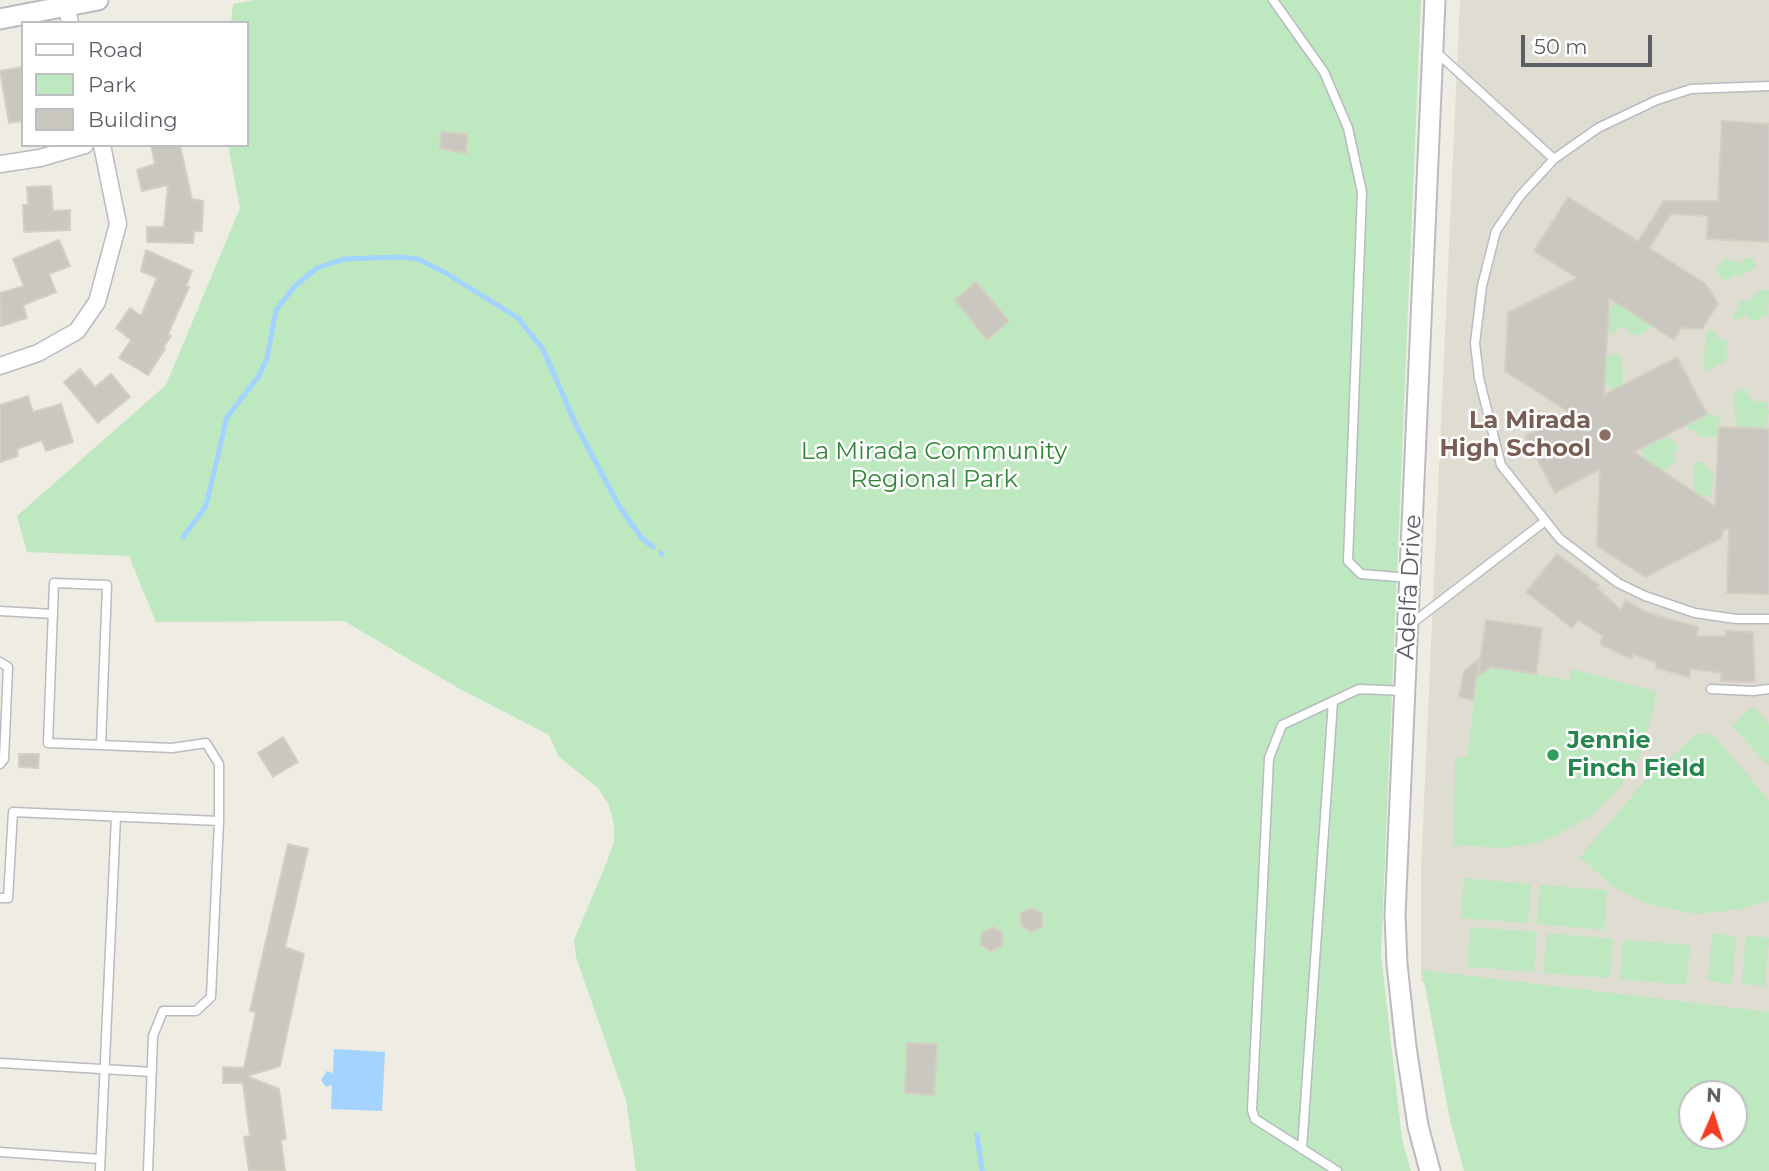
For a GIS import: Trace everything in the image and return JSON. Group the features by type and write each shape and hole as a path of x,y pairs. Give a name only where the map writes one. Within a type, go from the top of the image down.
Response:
{"street":[{"path":"0,19 69,15 98,0"},
{"name":"Adelfa Drive","path":"1430,1171 1418,1126 1396,964 1395,915 1436,0"},
{"path":"0,164 40,158 78,147"},
{"path":"0,366 38,353 77,331 97,302 118,224 102,147"}],"lane":[{"path":"1273,0 1324,72 1348,128 1362,192 1348,561 1361,574 1410,578"},
{"path":"1433,49 1554,159"},
{"path":"1769,86 1691,89 1657,100 1598,128 1554,159 1520,196 1496,231 1482,286 1475,343 1479,378 1501,465 1560,539 1618,583 1645,596 1695,613 1736,619 1769,619"},
{"path":"1408,626 1544,522"},
{"path":"101,745 107,585 54,583 47,743 172,748 206,743 219,764 211,997 196,1011 163,1011 153,1036 148,1171"},
{"path":"0,611 53,614"},
{"path":"0,662 8,667 4,759 0,764"},
{"path":"1337,1171 1255,1119 1252,1110 1269,758 1282,725 1359,689 1405,691"},
{"path":"1711,689 1769,689"},
{"path":"1302,1149 1333,701"},
{"path":"0,898 8,898 13,812 219,821"},
{"path":"100,1171 116,817"},
{"path":"0,1063 152,1072"},
{"path":"0,1152 100,1159"}],"shaded area":[{"name":"La Mirada High School","path":"1460,0 1769,0 1769,1013 1421,982 1421,869"}],"green space":[{"name":"La Mirada Community Regional Park","path":"254,0 1421,0 1381,955 1402,1139 1411,1171 636,1171 626,1100 576,957 574,940 614,842 614,825 609,805 598,788 559,757 549,735 458,688 344,621 156,622 129,556 27,552 17,516 166,385 240,208 228,147 248,147 248,21 231,21 233,4"},
{"path":"1725,258 1741,264 1745,258 1752,259 1756,265 1740,277 1733,274 1732,278 1724,280 1715,270"},
{"path":"1763,290 1769,290 1768,317 1762,316 1758,321 1750,320 1747,314 1737,320 1733,318 1741,301 1747,301"},
{"path":"1615,302 1653,327 1639,335 1629,334 1627,328 1619,328 1616,333 1607,333 1605,317"},
{"path":"1707,331 1715,331 1717,338 1725,339 1729,345 1725,351 1728,356 1724,364 1717,363 1712,371 1707,371 1703,361"},
{"path":"1622,355 1623,385 1611,391 1603,377 1606,357"},
{"path":"1739,388 1745,389 1753,401 1767,402 1769,412 1765,429 1736,428 1734,397"},
{"path":"1707,414 1720,416 1719,436 1698,437 1696,430 1689,430 1687,424"},
{"path":"1663,437 1675,441 1678,448 1674,454 1676,461 1664,471 1648,463 1640,448"},
{"path":"1697,462 1704,463 1707,469 1713,469 1712,497 1698,496 1694,491 1693,466"},
{"name":"Jennie Finch Field","path":"1491,667 1569,680 1573,669 1656,692 1651,718 1641,753 1633,768 1614,794 1592,815 1555,836 1532,844 1502,848 1454,845 1455,757 1467,757 1477,677"},
{"path":"1753,706 1769,724 1769,766 1732,726"},
{"path":"1696,734 1713,735 1769,800 1769,900 1743,909 1697,914 1648,904 1612,886 1580,857 1643,783"},
{"path":"1464,878 1531,884 1528,923 1461,918"},
{"path":"1540,885 1607,890 1604,930 1537,924"},
{"path":"1470,927 1537,932 1534,972 1467,967"},
{"path":"1547,933 1613,939 1610,978 1543,973"},
{"path":"1712,934 1736,936 1732,984 1708,981"},
{"path":"1746,936 1769,938 1765,986 1742,984"},
{"path":"1623,940 1690,945 1686,985 1620,979"},
{"path":"1422,970 1769,1012 1769,1171 1464,1171 1450,1120"}],"water":[{"path":"334,1049 385,1052 382,1111 331,1109 332,1085 326,1087 321,1080 327,1071 333,1073"}],"building":[{"path":"21,67 21,121 9,123 0,71"},
{"path":"1722,121 1769,124 1769,242 1707,239 1708,216 1671,214 1649,248 1706,284 1718,304 1702,329 1681,328 1674,340 1609,298 1604,395 1677,357 1707,414 1634,452 1715,506 1719,427 1769,429 1769,594 1727,593 1729,529 1724,529 1721,538 1645,577 1597,546 1600,469 1555,493 1525,436 1570,413 1505,371 1508,313 1577,278 1534,251 1568,197 1638,241 1664,201 1718,201"},
{"path":"441,132 467,134 466,153 440,148"},
{"path":"151,147 180,147 192,199 203,201 202,231 194,231 193,243 147,242 147,227 164,227 168,185 142,191 137,170 155,164"},
{"path":"51,186 53,211 70,210 70,230 24,232 23,205 28,205 27,187"},
{"path":"59,240 70,266 49,274 56,292 23,305 27,318 1,326 0,293 24,286 13,259"},
{"path":"146,250 192,271 186,286 189,287 168,334 171,336 148,375 119,358 131,340 116,328 130,308 141,316 157,278 141,271"},
{"path":"976,282 1009,321 987,340 955,300"},
{"path":"80,369 95,387 111,374 130,397 98,423 64,382"},
{"path":"28,396 33,412 61,404 73,442 46,451 42,440 17,449 18,456 0,462 0,405"},
{"path":"1557,554 1599,585 1597,588 1621,610 1625,600 1648,613 1698,627 1696,636 1726,636 1726,631 1753,632 1755,682 1721,681 1721,673 1691,669 1689,677 1656,668 1657,663 1633,654 1631,659 1600,644 1603,636 1578,620 1572,628 1526,592"},
{"path":"1486,620 1542,628 1536,674 1491,667 1478,676"},
{"path":"1479,659 1473,700 1459,697 1464,671"},
{"path":"283,737 298,762 273,777 258,753"},
{"path":"19,754 39,754 38,768 19,767"},
{"path":"288,844 308,849 285,947 304,954 280,1066 247,1076 279,1089 286,1139 281,1140 285,1171 249,1171 244,1137 250,1136 243,1083 223,1083 223,1067 244,1068 256,1012 250,1011"},
{"path":"1032,908 1042,914 1042,927 1031,932 1021,925 1021,913"},
{"path":"993,927 1003,934 1002,946 991,951 981,945 982,933"},
{"path":"907,1043 937,1044 934,1095 905,1093"}],"waterway":[{"path":"183,537 206,506 227,417 259,376 267,358 276,310 295,286 317,268 344,259 399,257 418,259 446,273 518,318 543,349 576,425 619,506 641,537 653,547"},
{"path":"977,1135 982,1171"}],"place":[{"name":"La Mirada High School","path":"1605,435"},
{"name":"Jennie Finch Field","path":"1553,755"}]}
